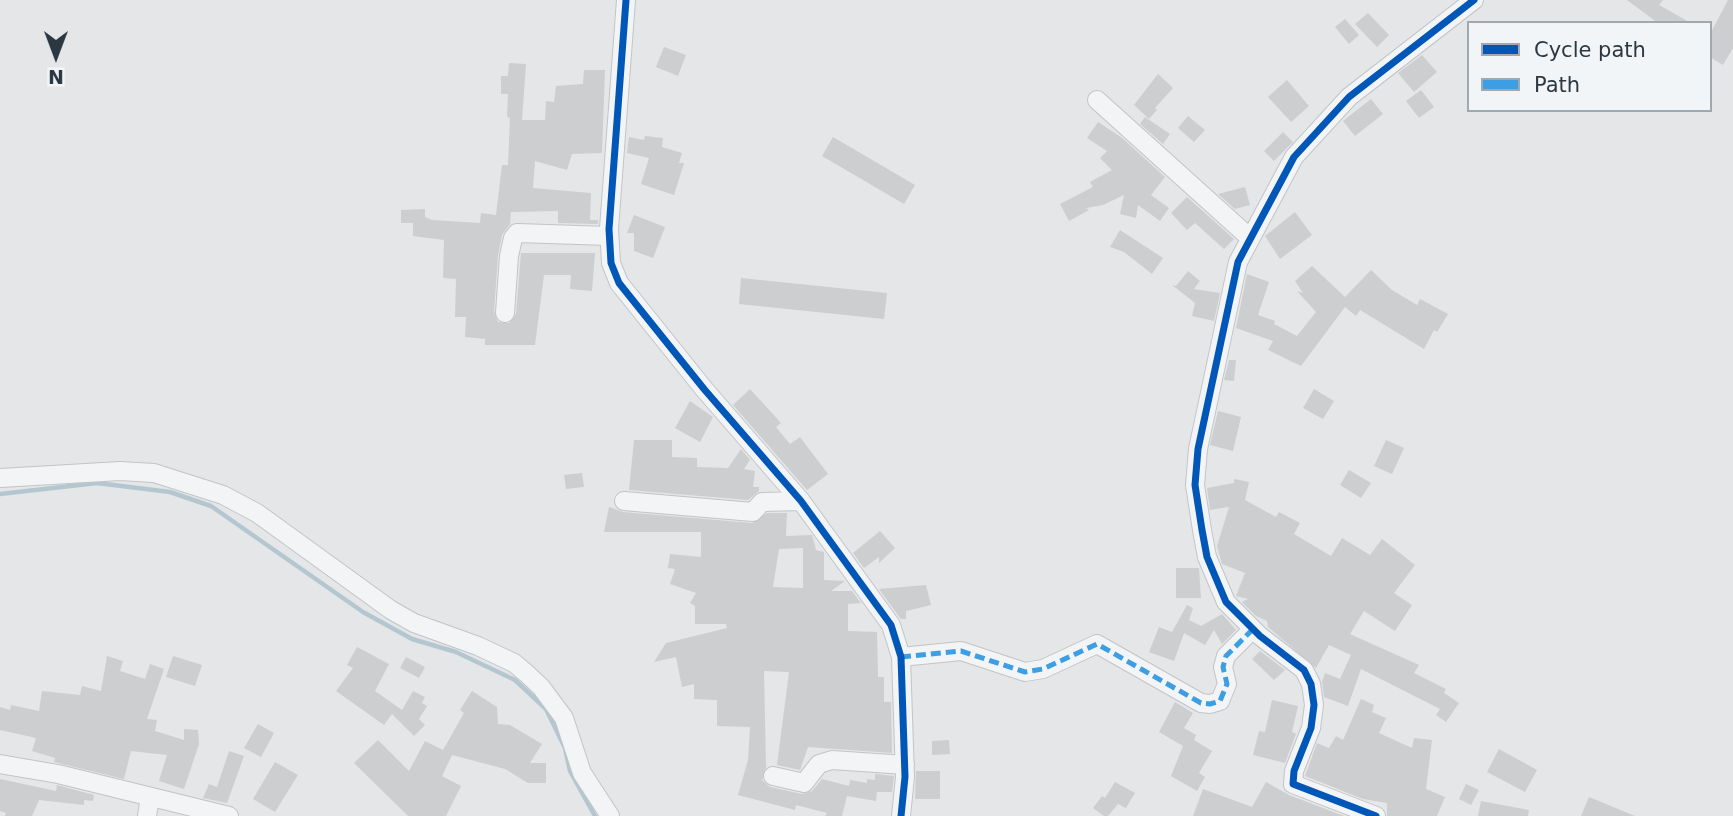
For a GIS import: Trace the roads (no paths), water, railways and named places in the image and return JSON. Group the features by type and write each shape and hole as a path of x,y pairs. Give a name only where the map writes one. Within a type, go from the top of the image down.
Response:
{"street":[{"path":"626,0 609,236 611,263 619,283 704,389 801,501 891,625 901,657 905,765 901,816"},
{"path":"1376,816 1293,784 1294,771 1311,728 1314,705 1311,684 1304,670 1231,610 1216,579 1207,557 1195,485 1198,449 1232,282 1250,238 1294,156 1349,97 1475,0"},
{"path":"1097,100 1250,238"},
{"path":"505,313 509,256 513,238 517,233 609,236"},
{"path":"0,478 120,471 154,473 223,495 257,513 391,610 414,623 478,646 514,663 526,673 541,687 564,718 582,773 610,816"},
{"path":"624,501 752,512 762,502 801,501"},
{"path":"901,657 961,651 1025,672 1043,669 1097,644 1210,705 1220,701 1227,684 1223,667 1226,656 1253,629"},
{"path":"773,776 804,783 819,764 832,760 905,765"},
{"path":"0,764 58,774 229,816"},
{"path":"147,816 149,796"}],"waterway":[{"path":"0,494 97,483 170,492 211,506 363,612 412,639 456,652 515,680 546,709 565,748 570,771 595,816"}]}
